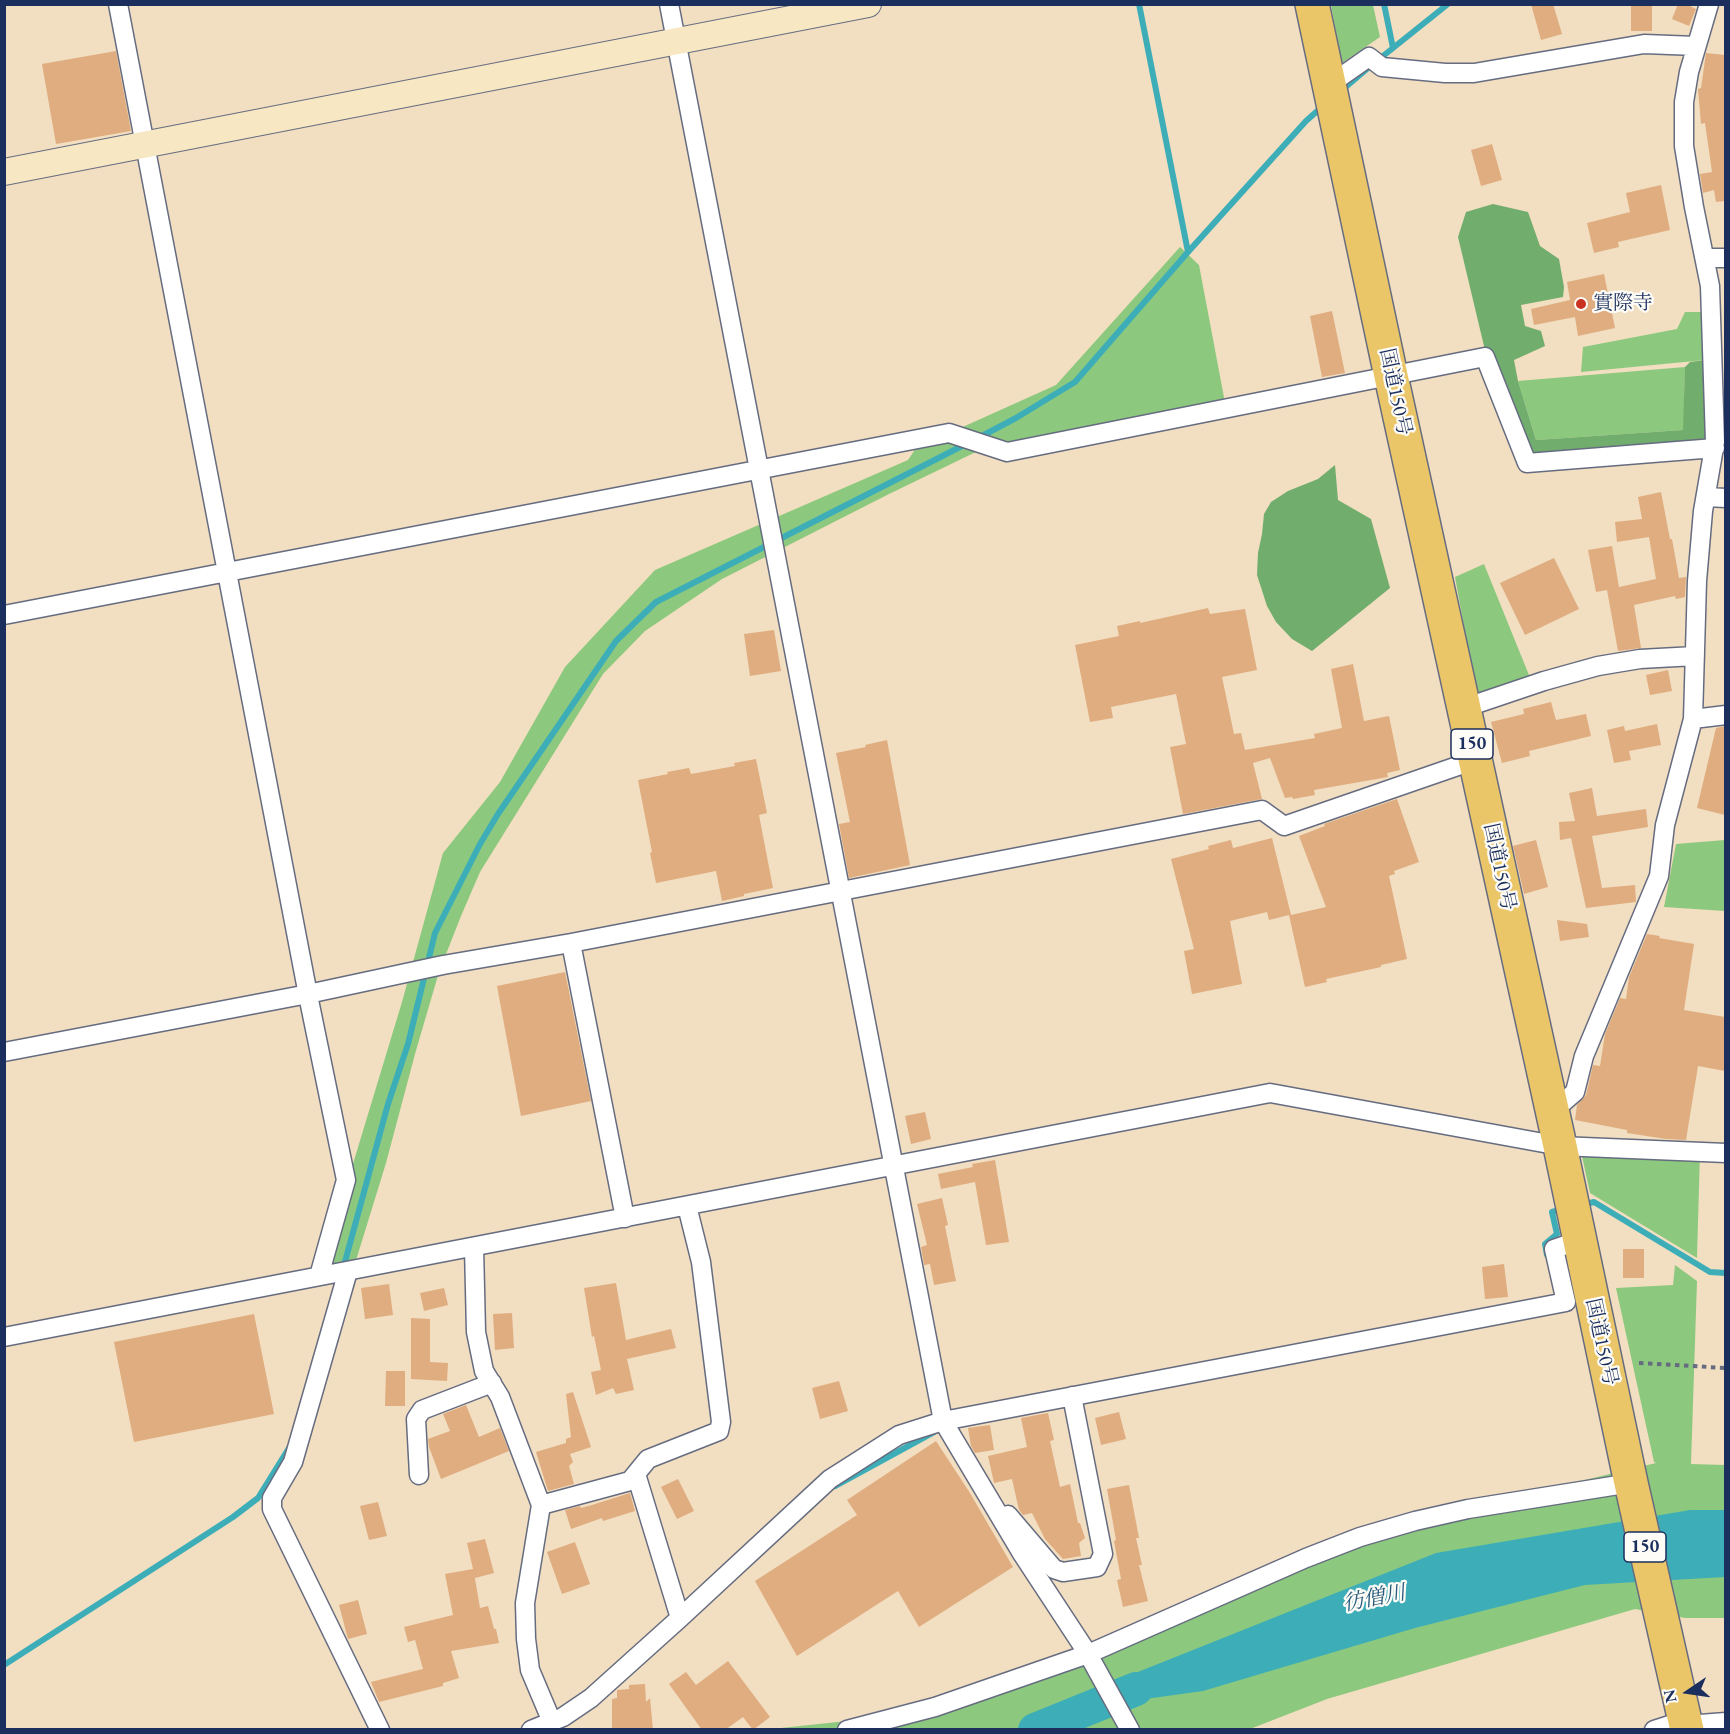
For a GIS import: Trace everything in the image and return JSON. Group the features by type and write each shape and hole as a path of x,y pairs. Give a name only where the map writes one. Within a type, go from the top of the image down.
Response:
{"highway":[{"name":"国道150号","path":"1312,4 1660,1610 1678,1726"}],"street":[{"path":"118,4 226,572 346,1180 319,1276"},
{"path":"669,4 892,1166 946,1426 1021,1552 1088,1654 1130,1730"},
{"path":"4,172 868,4"},
{"path":"1552,1111 1575,1092 1584,1056 1659,876 1665,825 1692,719 1697,581 1706,497 1715,448 1710,285 1684,146 1684,102 1689,72 1709,4"},
{"path":"1329,85 1369,57 1382,67 1474,74 1644,44 1696,46"},
{"path":"1705,258 1725,258"},
{"path":"4,615 949,433 1007,452 1485,357 1527,463 1715,448"},
{"path":"1706,497 1725,498"},
{"path":"1464,708 1598,666 1640,659 1695,656"},
{"path":"1692,719 1725,715"},
{"path":"4,1052 1262,810 1284,826 1475,760"},
{"path":"571,943 625,1218"},
{"path":"4,1337 1270,1093 1560,1146 1725,1154"},
{"path":"541,1505 630,1482 648,1459 719,1431 721,1422 701,1262 687,1206"},
{"path":"531,1730 563,1718 591,1698 830,1479 899,1435 1566,1302 1554,1250 1580,1240"},
{"path":"474,1246 476,1332 484,1371 500,1397 541,1505 525,1603 526,1639 530,1670 552,1722"},
{"path":"348,1271 293,1462 272,1498 272,1509 380,1730"},
{"path":"418,1475 416,1419 422,1410 492,1383"},
{"path":"990,1502 1004,1511 1054,1569 1063,1572 1097,1567 1103,1554 1073,1401"},
{"path":"636,1474 680,1618"},
{"path":"847,1730 935,1707 1088,1654 1306,1558 1360,1537 1468,1509 1631,1483"},
{"path":"1678,1726 1725,1722"}],"path":[{"path":"1640,1363 1725,1368"}],"green space":[{"path":"1331,5 1373,5 1380,37 1342,63"},
{"path":"1493,204 1528,212 1540,246 1559,259 1564,287 1563,297 1521,305 1525,326 1541,331 1545,346 1514,360 1536,440 1683,430 1685,367 1690,362 1705,360 1715,442 1527,463 1489,367 1458,237 1466,212"},
{"path":"1180,247 1199,265 1226,408 978,451 722,579 645,631 603,674 480,872 461,916 439,972 386,1163 353,1270 319,1276 402,1002 443,853 500,782 565,667 655,570 908,460 916,448 1056,385"},
{"path":"1685,312 1702,312 1705,360 1581,372 1583,347 1677,329"},
{"path":"1685,367 1684,430 1536,440 1518,381"},
{"path":"1335,465 1338,500 1371,519 1390,588 1312,651 1292,639 1276,622 1267,606 1257,575 1258,553 1264,514 1271,502 1288,491 1318,479"},
{"path":"1484,564 1533,685 1478,704 1455,577"},
{"path":"1725,840 1725,911 1664,907 1676,844"},
{"path":"1580,1147 1700,1152 1697,1258 1590,1193"},
{"path":"1675,1265 1697,1281 1691,1464 1725,1465 1725,1618 1685,1618 1635,1609 1327,1699 1250,1729 762,1730 951,1710 1223,1602 1425,1518 1656,1463 1616,1288 1673,1285"}],"water":[{"path":"1690,1510 1725,1510 1725,1577 1585,1585 1415,1628 1203,1691 1030,1715 1436,1553"}],"building":[{"path":"1531,4 1553,4 1562,34 1541,40"},
{"path":"1631,4 1652,4 1652,31 1631,31"},
{"path":"1678,4 1686,4 1696,9 1689,26 1672,19"},
{"path":"116,51 131,131 56,144 42,64"},
{"path":"1706,53 1725,55 1725,201 1716,202 1714,190 1703,193 1700,174 1712,172 1705,123 1701,124 1698,89 1701,88"},
{"path":"1492,144 1502,180 1481,186 1471,150"},
{"path":"1661,185 1670,230 1618,242 1619,247 1594,253 1587,223 1630,212 1626,193"},
{"name":"實際寺","path":"1604,274 1615,328 1578,336 1575,317 1534,325 1531,309 1570,300 1567,282"},
{"path":"1332,311 1345,373 1322,377 1310,316"},
{"path":"1661,492 1679,578 1686,577 1685,597 1676,599 1675,596 1634,605 1641,648 1618,651 1607,590 1596,592 1588,550 1612,546 1619,587 1656,579 1649,537 1617,542 1615,522 1642,519 1638,497"},
{"path":"1554,558 1579,609 1525,635 1500,583"},
{"path":"1208,608 1210,614 1245,609 1257,670 1222,677 1234,734 1241,733 1245,750 1315,738 1314,734 1342,728 1331,669 1353,664 1364,721 1389,716 1400,770 1387,773 1388,777 1314,790 1315,795 1293,799 1292,797 1285,798 1270,758 1253,763 1262,799 1183,814 1170,747 1186,744 1176,694 1111,707 1113,718 1090,722 1075,645 1119,636 1117,626"},
{"path":"774,630 781,671 750,676 744,634"},
{"path":"1668,670 1672,691 1650,695 1646,675"},
{"path":"1551,702 1556,720 1586,714 1591,736 1529,751 1530,756 1502,763 1491,722 1524,714 1523,709"},
{"path":"1657,724 1661,745 1629,751 1631,760 1614,763 1607,730 1624,726 1625,731"},
{"path":"1725,726 1725,815 1697,808 1716,728"},
{"path":"887,740 910,865 849,878 839,824 850,822 836,753"},
{"path":"756,759 767,813 759,815 773,888 722,901 716,871 656,883 638,780 689,768 691,774 735,766 734,763"},
{"path":"1592,788 1597,816 1646,809 1648,827 1592,836 1602,888 1635,885 1636,902 1586,908 1571,838 1560,840 1559,822 1575,821 1569,793"},
{"path":"1397,799 1419,862 1394,871 1395,874 1389,876 1407,959 1326,979 1327,982 1305,987 1289,915 1269,920 1267,912 1230,921 1242,984 1192,994 1184,951 1194,949 1171,859 1209,849 1208,846 1231,840 1233,848 1272,838 1291,915 1326,907 1299,836 1325,826 1324,824"},
{"path":"1536,840 1548,887 1524,894 1513,846"},
{"path":"1557,920 1587,924 1589,937 1560,941"},
{"path":"1647,934 1694,944 1684,1010 1725,1017 1725,1071 1698,1066 1686,1140 1627,1133 1627,1130 1575,1120 1577,1105 1586,1095 1593,1065 1600,1066 1605,1034 1620,998 1626,999 1629,977"},
{"path":"565,972 591,1101 521,1116 497,986"},
{"path":"925,1112 931,1139 911,1144 905,1116"},
{"path":"995,1160 1009,1242 986,1245 975,1182 941,1189 938,1174"},
{"path":"942,1198 956,1281 934,1285 930,1264 924,1265 921,1247 927,1245 917,1204"},
{"path":"1623,1249 1644,1249 1644,1278 1623,1278"},
{"path":"1504,1264 1508,1297 1485,1299 1482,1267"},
{"path":"616,1283 626,1340 671,1329 676,1348 627,1359 634,1390 616,1394 613,1388 596,1395 591,1372 601,1370 594,1336 592,1337 584,1288"},
{"path":"389,1284 393,1315 365,1319 361,1288"},
{"path":"444,1288 448,1305 424,1311 420,1293"},
{"path":"512,1313 514,1348 495,1350 493,1314"},
{"path":"254,1314 274,1414 134,1442 114,1342"},
{"path":"411,1318 430,1319 430,1362 448,1363 447,1381 411,1379"},
{"path":"386,1371 405,1371 405,1406 385,1406"},
{"path":"839,1381 848,1411 820,1419 812,1388"},
{"path":"573,1392 591,1447 570,1454 573,1462 569,1466 574,1484 548,1491 536,1452 566,1443 566,1439 571,1437 566,1394"},
{"path":"466,1405 479,1437 500,1428 509,1451 441,1479 428,1439 450,1431 443,1414"},
{"path":"1119,1412 1126,1439 1101,1445 1095,1418"},
{"path":"1048,1413 1054,1440 1050,1441 1060,1487 1070,1484 1078,1523 1080,1523 1085,1538 1079,1543 1081,1556 1063,1559 1045,1539 1032,1513 1023,1515 1019,1510 1012,1479 994,1483 988,1456 1027,1447 1021,1418"},
{"path":"990,1425 994,1450 975,1453 971,1446 968,1428"},
{"path":"936,1441 970,1493 1013,1567 919,1627 898,1591 797,1656 755,1581 857,1515 847,1500"},
{"path":"678,1479 694,1511 677,1519 661,1487"},
{"path":"1129,1485 1139,1538 1136,1538 1142,1565 1139,1565 1148,1601 1123,1607 1117,1580 1121,1579 1107,1489"},
{"path":"630,1493 635,1511 603,1521 602,1518 571,1529 565,1510 580,1506 581,1508"},
{"path":"378,1502 387,1536 369,1540 360,1506"},
{"path":"485,1539 494,1573 475,1578 474,1573 480,1608 488,1606 499,1643 451,1651 459,1678 443,1683 443,1686 379,1702 371,1682 423,1669 415,1640 408,1642 404,1627 453,1615 445,1574 473,1569 467,1543"},
{"path":"575,1542 590,1584 562,1594 547,1552"},
{"path":"358,1600 367,1634 348,1639 339,1605"},
{"path":"728,1661 770,1717 753,1730 743,1717 725,1730 702,1730 669,1684 686,1672 696,1685"},
{"path":"645,1684 646,1702 650,1698 653,1730 612,1730 612,1699 617,1698 617,1690 629,1689 629,1685"}],"waterway":[{"path":"1139,4 1188,252"},
{"path":"1384,4 1393,48"},
{"path":"1378,60 1448,4"},
{"path":"1341,91 1368,68"},
{"path":"978,438 1075,382 1188,252 1306,121 1324,105"},
{"path":"343,1269 388,1104 408,1044 435,933 480,844 498,814 616,641 656,602 966,444"},
{"path":"1582,1205 1594,1202 1710,1272 1726,1273"},
{"path":"1547,1255 1545,1244 1557,1234 1552,1212 1563,1209"},
{"path":"835,1486 934,1432"},
{"path":"4,1665 233,1517 258,1498 289,1448"},
{"name":"彷僧川","path":"1035,1730 1136,1689"}],"place":[{"name":"實際寺","path":"1581,304"}]}
